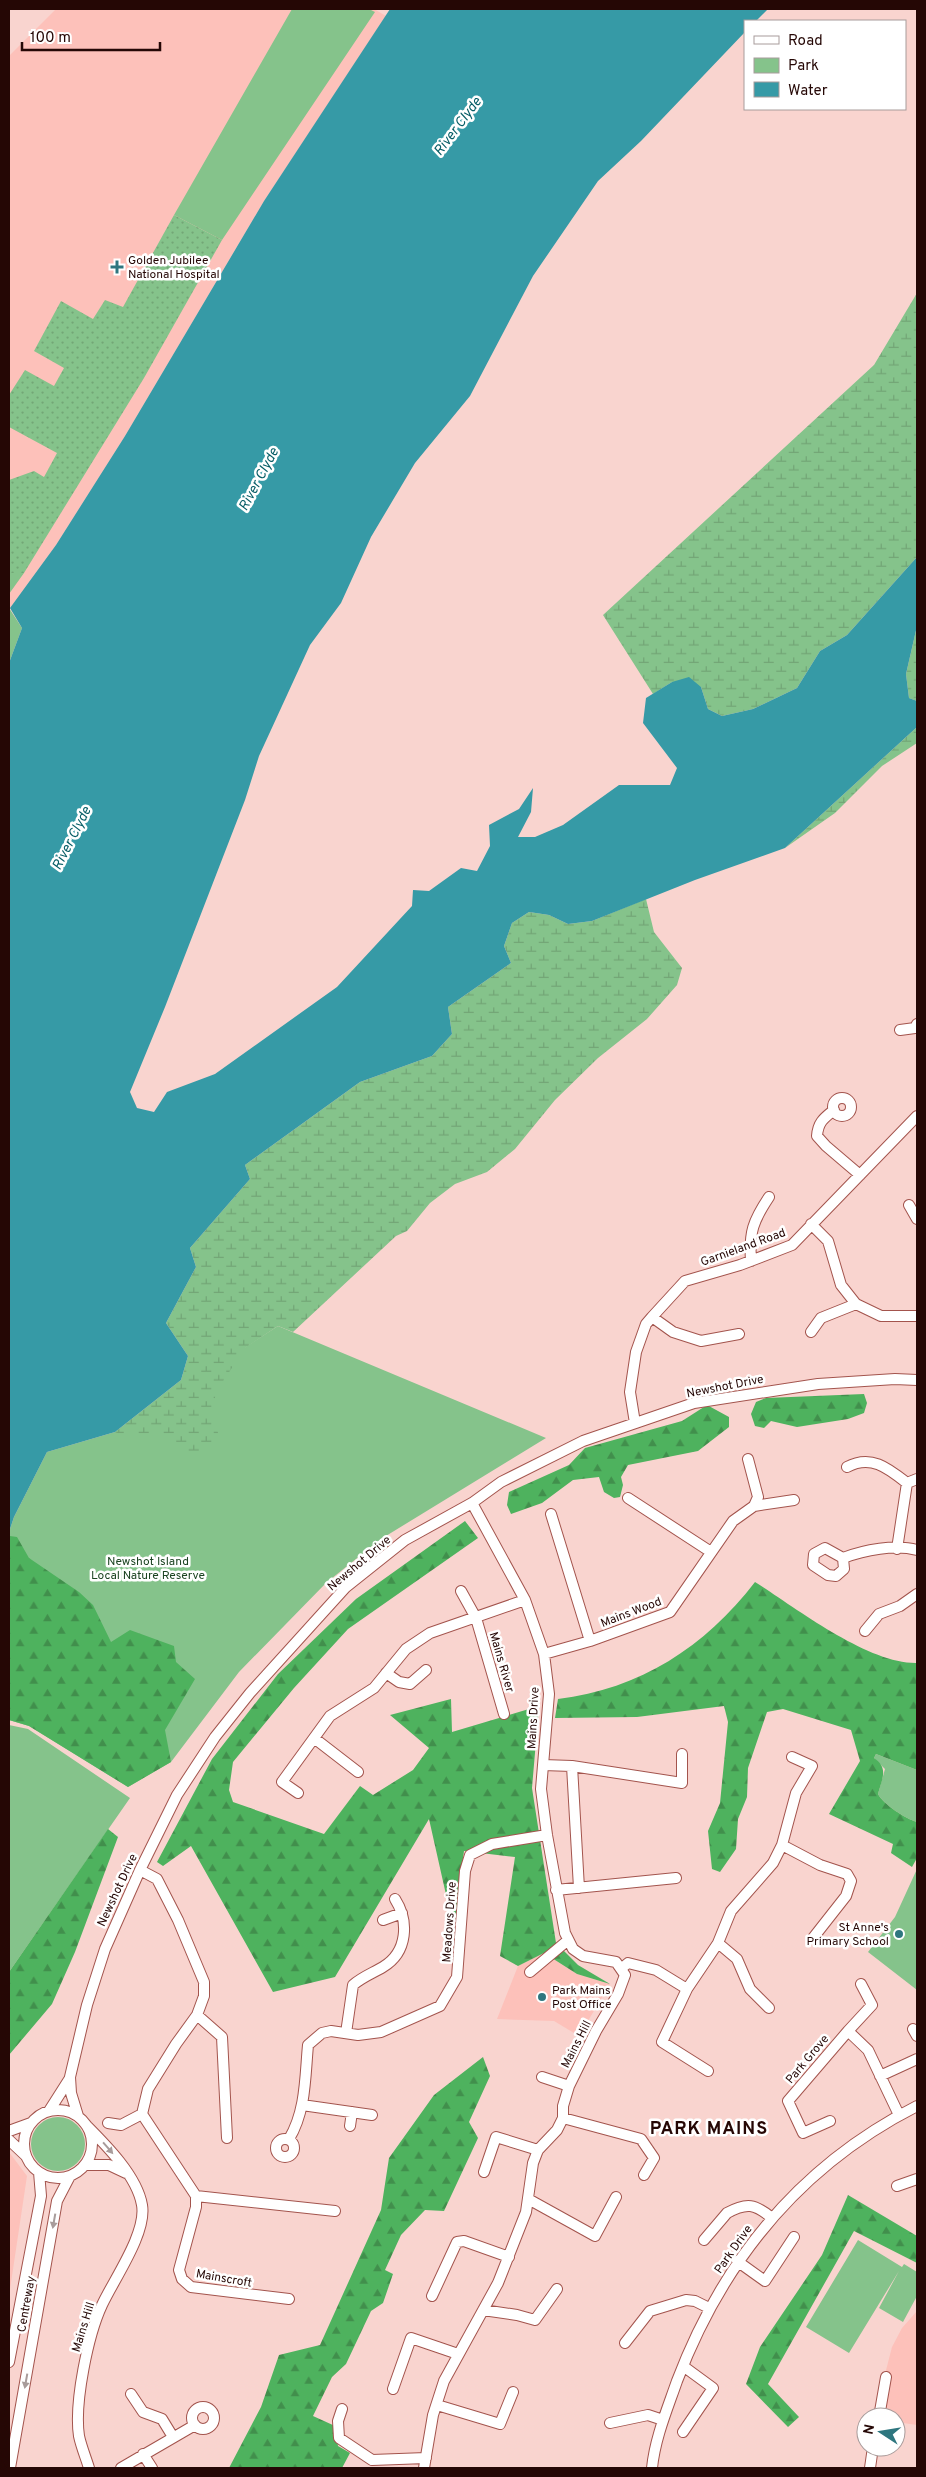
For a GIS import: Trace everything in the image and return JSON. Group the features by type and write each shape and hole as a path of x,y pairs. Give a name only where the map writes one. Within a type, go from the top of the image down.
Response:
{"street":[{"path":"900,1030 915,1028 917,1024"},
{"path":"834,1110 822,1118 817,1136 860,1175"},
{"name":"Garnieland Road","path":"635,1423 630,1392 636,1352 646,1324 685,1281 751,1261 792,1245 917,1116"},
{"path":"751,1261 749,1239 755,1218 769,1197"},
{"path":"909,1205 917,1219"},
{"path":"811,1224 828,1241 841,1285 856,1304 880,1316 917,1316"},
{"path":"811,1332 821,1318 856,1304"},
{"path":"652,1317 673,1332 701,1341 739,1334"},
{"name":"Newshot Drive","path":"78,2116 71,2093 70,2077 87,2005 101,1961 140,1870 172,1804 198,1762 230,1717 271,1668 346,1587 405,1540 472,1503 501,1482 582,1441 694,1403 765,1391 837,1383 895,1379 917,1380"},
{"path":"748,1459 758,1497 754,1506"},
{"path":"847,1467 859,1460 874,1462 912,1481 897,1549"},
{"path":"628,1498 711,1552"},
{"path":"754,1506 794,1500"},
{"name":"Mains Drive","path":"472,1503 525,1600 544,1654 549,1694 541,1789 556,1890 568,1941"},
{"name":"Mains Wood","path":"544,1654 590,1641 670,1612 733,1520 754,1506"},
{"name":"Mains Wood","path":"551,1514 590,1641"},
{"path":"843,1558 858,1553 908,1547 917,1550"},
{"name":"Mains River","path":"462,1591 476,1618 504,1714"},
{"path":"865,1631 879,1614 900,1606 917,1594"},
{"path":"298,1793 282,1782 330,1716 374,1688 406,1649 430,1633 525,1600"},
{"path":"386,1673 399,1682 410,1684 426,1670"},
{"path":"314,1738 358,1772"},
{"path":"543,1765 572,1766 682,1783 682,1754"},
{"path":"708,2071 662,2042 687,1989 718,1943 731,1911 762,1878 773,1863 782,1845 796,1793 812,1766 792,1757"},
{"path":"572,1766 580,1888"},
{"name":"Meadows Drive","path":"289,2139 297,2124 302,2105 308,2045 322,2033 331,2031 358,2035 381,2032 440,2006 457,1977 465,1871 470,1855 492,1844 547,1835"},
{"path":"782,1845 820,1865 847,1874 851,1881 846,1896 813,1938"},
{"path":"140,1870 157,1879 178,1920 204,1982 204,1996 197,2015 148,2089 142,2114 196,2196 335,2211"},
{"path":"556,1890 676,1878"},
{"path":"346,2032 353,1985 360,1978 384,1967 395,1957 404,1938 402,1914 395,1898"},
{"path":"382,1920 402,1914"},
{"path":"530,1972 568,1941 573,1949 583,1956 619,1964 628,1963 656,1970 687,1989"},
{"path":"718,1943 737,1959 750,1989 769,2008"},
{"name":"Mains Hill","path":"538,2150 557,2130 563,2118 563,2106 569,2086 624,1982 619,1964"},
{"name":"Park Grove","path":"830,2120 803,2133 788,2101 872,2005 862,1984"},
{"path":"197,2015 222,2037 227,2138"},
{"path":"848,2031 868,2050 898,2115"},
{"path":"880,2076 917,2058"},
{"name":"Newshot Drive","path":"49,2110 70,2077"},
{"name":"Mains Hill","path":"542,2077 569,2086"},
{"path":"302,2105 372,2115"},
{"name":"Park Drive","path":"652,2468 663,2420 683,2366 709,2308 737,2261 772,2218 829,2162 898,2115 917,2106"},
{"path":"9,2131 31,2123 49,2110 66,2111 78,2116 86,2125 92,2141 85,2165"},
{"path":"350,2126 352,2112"},
{"path":"108,2123 121,2125 142,2114"},
{"path":"563,2118 641,2139 654,2158 644,2175"},
{"path":"26,2156 25,2139 31,2123"},
{"name":"Mains Hill","path":"86,2125 120,2161 139,2191 143,2206 142,2224 101,2308 85,2364 79,2400 79,2435 90,2468"},
{"path":"342,2409 338,2421 339,2438 372,2460 425,2463 436,2405 444,2380 483,2310 509,2257 530,2200 534,2163 538,2150 496,2137 484,2172"},
{"path":"9,2140 39,2172 58,2178 70,2176 85,2165 109,2165 127,2174"},
{"name":"Centreway","path":"9,2362 41,2196 39,2172"},
{"name":"Centreway","path":"10,2468 57,2201 70,2176"},
{"path":"897,2186 917,2179"},
{"name":"Mainscroft","path":"196,2196 196,2206 179,2270 182,2279 191,2287 289,2300"},
{"path":"530,2200 595,2236 616,2197"},
{"path":"704,2240 727,2213 732,2210 752,2205 758,2207 772,2218"},
{"path":"737,2261 765,2281 794,2236"},
{"path":"432,2296 457,2242 464,2240 509,2257"},
{"path":"483,2310 536,2320 557,2289"},
{"path":"625,2343 650,2311 686,2300 695,2301 709,2308"},
{"path":"393,2389 411,2338 458,2354"},
{"path":"683,2366 713,2388 683,2432"},
{"path":"881,2407 886,2377"},
{"path":"436,2405 500,2424 513,2392"},
{"path":"131,2394 143,2412 162,2419 173,2437"},
{"path":"610,2423 648,2415 663,2420"},
{"path":"121,2468 195,2425"},
{"path":"143,2454 152,2468"}],"shaded area":[{"name":"Golden Jubilee National Hospital","path":"56,9 374,9 386,16 264,201 125,436 56,545 10,608 9,56"},
{"path":"544,1953 577,1974 610,1984 579,2036 554,2021 497,2019 518,1966"},
{"path":"9,2152 27,2176 9,2296"},
{"path":"917,2311 917,2425 906,2423 906,2407 877,2407 892,2347 902,2328"}],"green space":[{"path":"292,9 369,9 375,12 222,240 174,215"},
{"path":"174,215 222,240 144,378 24,573 9,573 9,480 34,471 44,477 57,453 9,427 9,395 25,370 54,386 64,368 34,351 61,301 93,319 105,300 123,307"},
{"path":"917,293 917,557 847,635 820,651 797,688 753,709 722,716 708,709 701,687 672,682 653,694 603,615 874,365"},
{"path":"9,573 24,573 9,594"},
{"path":"9,608 22,628 9,663"},
{"path":"917,626 917,701 909,698 906,674"},
{"path":"917,727 917,743 882,766 835,813 785,848"},
{"path":"646,899 654,932 682,968 677,985 647,1019 598,1058 555,1100 515,1149 487,1172 455,1184 430,1203 407,1231 396,1236 293,1332 278,1326 245,1348 216,1392 212,1414 219,1436 191,1460 161,1432 123,1436 115,1432 181,1380 188,1356 166,1323 196,1267 190,1248 250,1179 245,1165 360,1082 432,1056 452,1034 448,1007 511,963 504,946 512,923 529,912 549,915 568,924 592,921"},
{"name":"Newshot Island Local Nature Reserve","path":"278,1326 546,1438 381,1539 326,1583 239,1672 171,1762 128,1787 29,1726 9,1720 9,1532 14,1517 47,1452 115,1432"},
{"path":"864,1394 867,1403 864,1413 848,1419 797,1427 771,1421 764,1428 755,1426 751,1414 756,1402 766,1398"},
{"path":"707,1405 729,1417 729,1427 698,1451 628,1465 621,1477 623,1485 620,1497 614,1498 604,1492 599,1477 573,1480 542,1503 511,1514 507,1505 509,1492 569,1465 585,1448 682,1421"},
{"path":"465,1521 478,1538 348,1629 294,1688 233,1762 229,1790 233,1802 324,1834 360,1786 373,1795 413,1770 429,1748 390,1715 451,1699 452,1732 539,1706 532,1788 556,1943 578,1965 610,1984 577,1974 544,1953 518,1966 500,1956 515,1857 464,1851 456,1914 449,1908 429,1819 335,1977 273,1992 191,1846 163,1866 157,1862 212,1759 278,1674 356,1599"},
{"path":"10,1536 17,1537 29,1558 79,1592 93,1605 111,1642 130,1630 174,1646 176,1662 195,1679 165,1730 171,1762 128,1787 29,1726 9,1720"},
{"path":"755,1582 833,1633 855,1645 898,1661 917,1663 917,1770 876,1754 874,1758 882,1766 883,1770 878,1794 895,1811 917,1822 917,1858 912,1867 891,1853 893,1844 829,1814 860,1761 851,1730 783,1709 767,1712 748,1768 747,1797 738,1819 736,1849 720,1872 712,1869 708,1831 720,1803 728,1722 724,1706 637,1717 555,1718 558,1699 588,1694 616,1686 643,1675 692,1645 736,1605"},
{"path":"9,1725 28,1729 130,1798 9,1972"},
{"path":"876,1754 917,1770 917,1822 895,1811 878,1794 885,1769 874,1758"},
{"path":"108,1829 118,1837 75,1952 52,2004 9,2055 9,1972"},
{"name":"St Anne's Primary School","path":"917,1869 917,1990 868,1952 895,1917"},
{"path":"483,2057 490,2076 469,2122 478,2138 444,2211 425,2210 401,2235 385,2270 393,2274 383,2303 371,2311 346,2364 332,2377 313,2416 335,2426 338,2446 350,2453 342,2468 229,2468 261,2407 279,2355 320,2345 381,2210 389,2158 434,2095"},
{"path":"53,2117 63,2117 73,2121 81,2129 85,2144 81,2159 73,2167 63,2171 53,2171 43,2167 35,2159 31,2149 31,2139 35,2129 43,2121"},
{"path":"848,2195 917,2236 917,2263 854,2231 768,2384 799,2417 788,2427 746,2384 760,2347 822,2255"},
{"path":"858,2240 902,2267 904,2264 917,2272 917,2296 903,2322 879,2308 899,2271 849,2353 806,2327"}],"water":[{"name":"River Clyde","path":"390,9 768,9 757,20 744,20 744,33 641,141 598,181 533,276 470,396 415,463 371,537 341,603 310,645 259,756 245,800 130,1092 137,1108 154,1112 167,1092 215,1074 337,987 412,906 413,890 429,891 461,868 477,871 490,846 489,825 519,809 533,788 531,812 518,837 535,837 563,825 619,785 670,785 677,768 643,723 646,698 672,682 689,677 701,687 708,709 722,716 753,709 797,688 820,651 847,635 917,557 917,626 906,674 909,698 917,701 917,727 785,848 695,880 592,921 568,924 549,915 529,912 512,923 504,946 511,963 448,1007 452,1034 432,1056 360,1082 245,1165 250,1179 190,1248 196,1267 166,1323 188,1356 181,1380 115,1432 47,1452 14,1517 9,1532 9,663 22,628 10,608 56,545 125,436 264,201"}],"place":[{"name":"Golden Jubilee National Hospital","path":"117,267"},
{"name":"St Anne's Primary School","path":"899,1934"},
{"name":"Park Mains Post Office","path":"542,1997"}],"district":[{"name":"PARK MAINS","path":"709,2128"}]}
